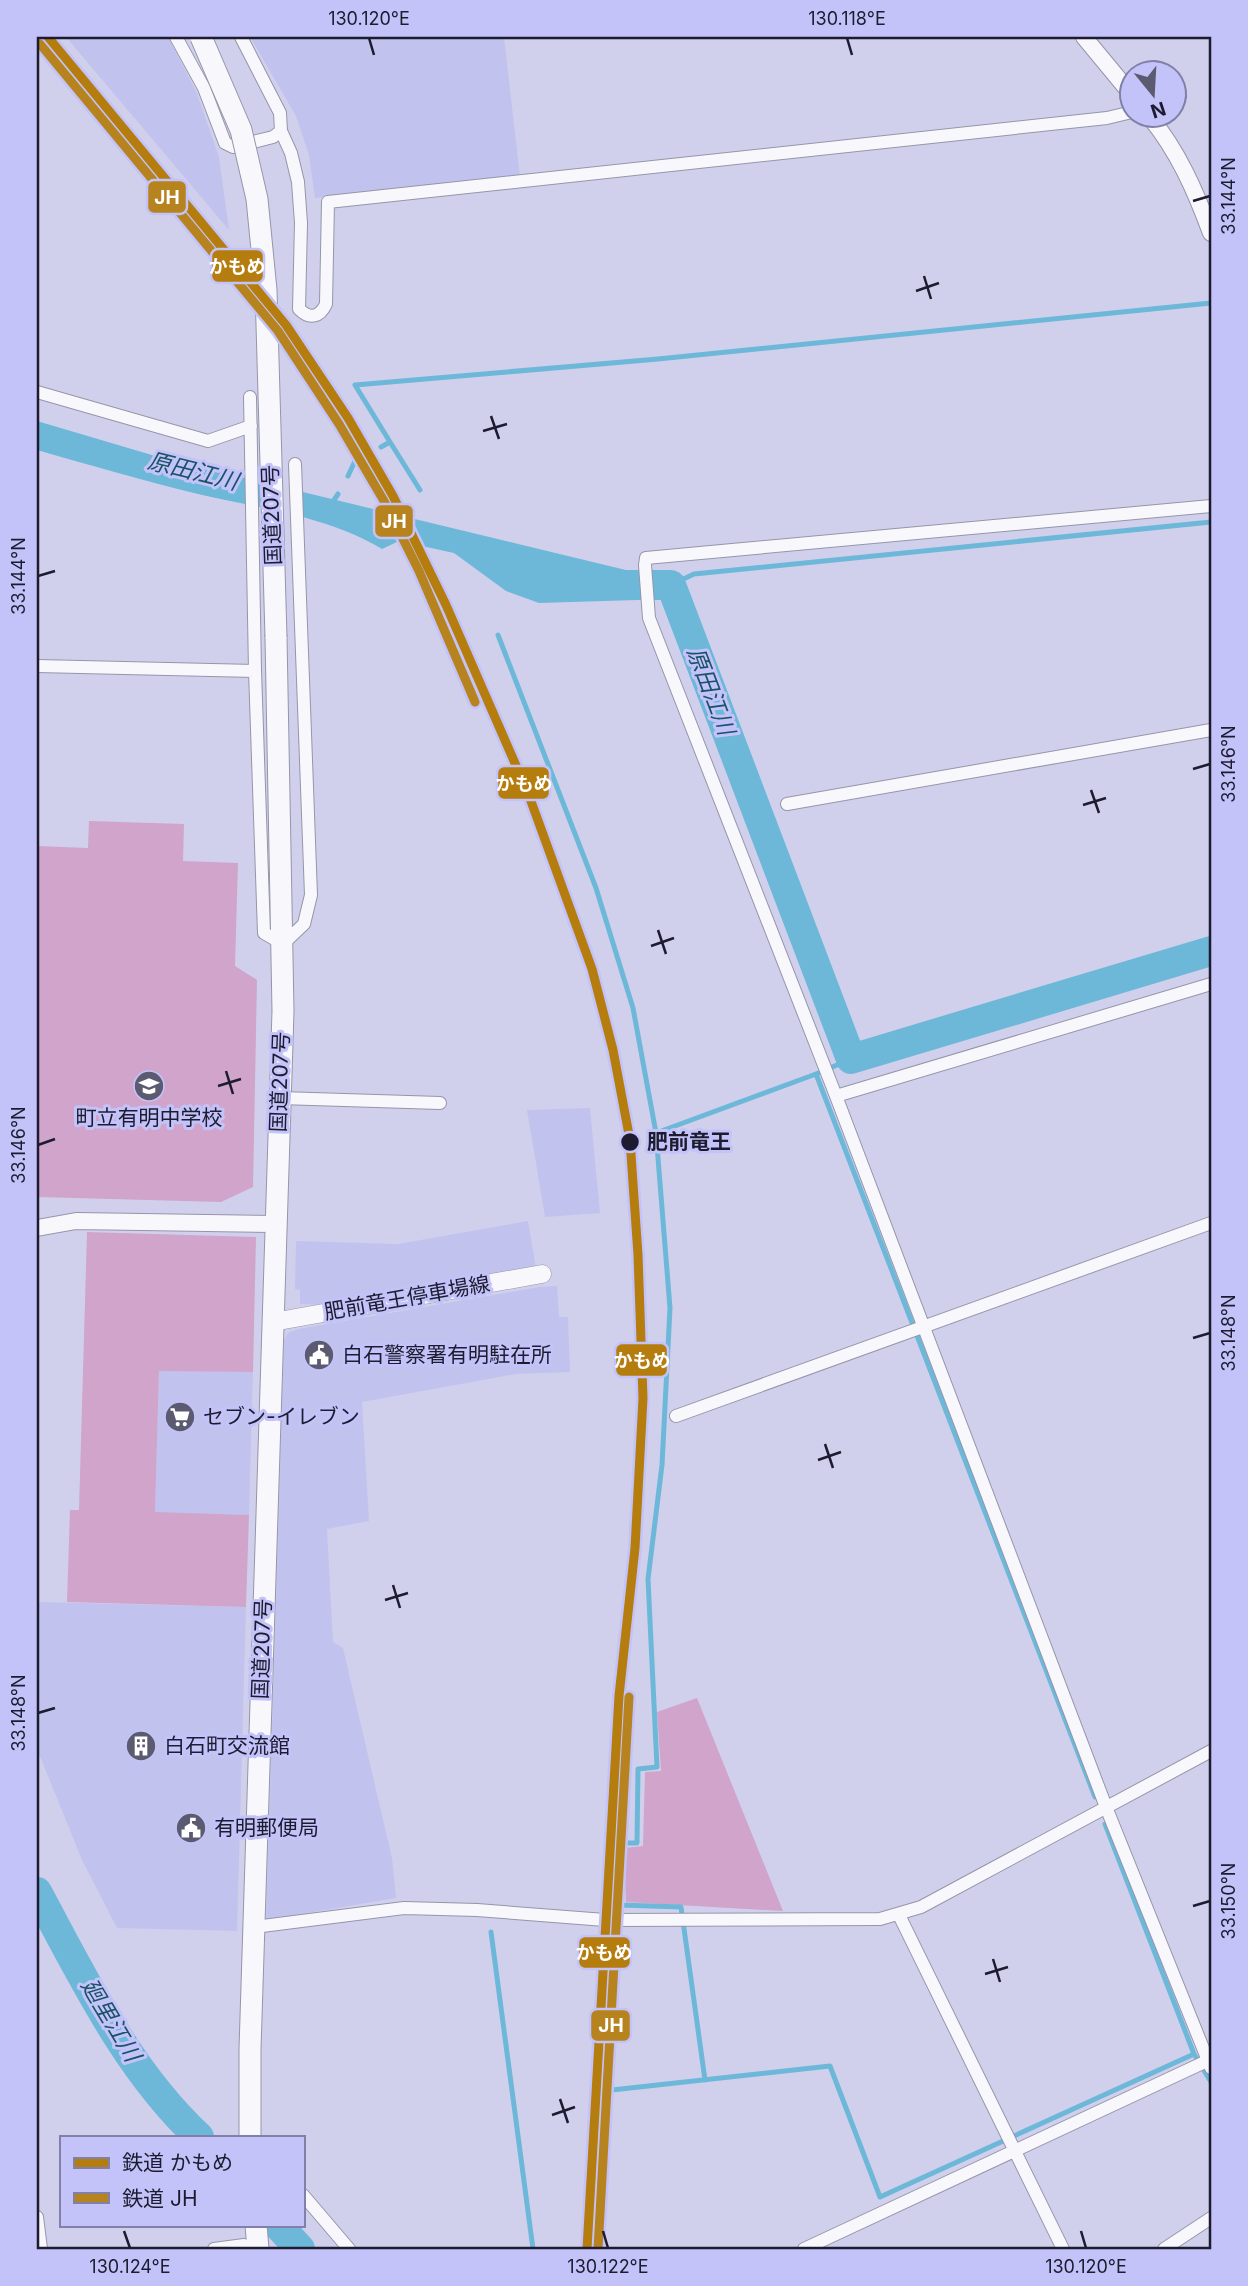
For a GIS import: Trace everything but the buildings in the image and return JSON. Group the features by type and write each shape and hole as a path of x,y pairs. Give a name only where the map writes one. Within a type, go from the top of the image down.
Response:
{"highway":[{"name":"国道207号","path":"201,37 241,130 257,199 266,290 276,637 283,944 254,1927 253,2136"},
{"path":"256,2226 258,2249"}],"main road":[{"name":"肥前竜王停車場線","path":"272,1322 542,1274"}],"street":[{"path":"176,37 204,88 225,143 233,147 273,137 281,131"},
{"path":"240,37 280,113 281,131 291,153 298,182 301,223 299,309 305,315 313,316 322,313 326,304 328,202 1118,115"},
{"path":"1084,37 1118,78"},
{"path":"1160,130 1193,184 1211,233"},
{"path":"37,392 208,441 251,426"},
{"path":"250,397 255,671 264,933 283,944 304,924 311,895 295,464"},
{"path":"804,2249 1010,2142 1205,2065 1107,1808 916,1328 836,1096 649,618 646,558 1211,506"},
{"path":"37,666 255,671"},
{"path":"787,804 1211,730"},
{"path":"836,1096 1211,984"},
{"path":"279,1098 440,1103"},
{"path":"37,1228 76,1221 275,1224"},
{"path":"676,1416 1211,1223"},
{"path":"254,1927 404,1908 477,1910 605,1920 880,1919 921,1907 1211,1751"},
{"path":"899,1915 1063,2249"},
{"path":"304,2196 349,2249"},
{"path":"37,2217 41,2249"},
{"path":"1164,2249 1211,2218"},
{"path":"214,2249 244,2245 250,2249"}],"shaded area":[{"path":"66,37 168,37 196,91 219,157 229,230"},
{"path":"250,37 504,37 520,177 315,198 309,155 296,116"},
{"name":"町立有明中学校","path":"89,821 184,824 183,861 238,863 235,966 257,980 253,1187 221,1202 37,1197 38,846 88,848"},
{"path":"590,1108 600,1213 545,1217 527,1110"},
{"path":"528,1221 536,1269 328,1305 300,1304 300,1290 295,1289 296,1241 398,1244"},
{"path":"87,1232 256,1237 253,1372 159,1371 155,1512 249,1515 246,1607 67,1602 70,1510 79,1510"},
{"path":"557,1286 559,1317 568,1317 570,1372 516,1374 362,1402 369,1521 327,1529 333,1642 343,1648 392,1858 396,1898 266,1920 284,1340 288,1333 298,1329"},
{"path":"159,1370 253,1372 249,1515 155,1513"},
{"path":"37,1602 246,1607 237,1931 117,1928 82,1860 37,1749"},
{"path":"697,1698 783,1911 626,1902 624,1848 643,1846 645,1772 661,1771 657,1712"}],"water":[{"path":"37,421 162,458 630,571 637,600 539,603 506,591 454,553 399,541 382,549 339,528 316,521 178,489 37,450"}],"pier":[{"path":"262,479 290,486 291,519 263,512"}],"waterway":[{"path":"381,447 390,442 355,385 658,359 1211,303"},
{"path":"390,442 420,490"},
{"path":"348,476 355,461"},
{"path":"330,506 338,494"},
{"path":"671,585 694,574 1211,522"},
{"name":"原田江川","path":"593,585 671,585 851,1059 1211,951"},
{"path":"498,635 596,888 633,1008 656,1133 670,1308 662,1465 648,1579 657,1767 638,1769 637,1843 622,1843 620,1905 681,1907 705,2080"},
{"path":"851,1059 816,1074 1095,1797"},
{"path":"656,1133 816,1074"},
{"path":"1105,1824 1194,2054 1211,2082"},
{"name":"廻里江川","path":"37,1892 89,1989 128,2052 173,2111 198,2136"},
{"path":"491,1932 533,2249"},
{"path":"612,2090 830,2066 880,2197 1194,2054"},
{"name":"廻里江川","path":"279,2226 300,2249"}],"rail line":[{"name":"かもめ","path":"48,37 286,325 348,418 393,496 446,605 528,793 592,969 613,1050 630,1140 638,1255 643,1398 635,1548 619,1696 587,2249"},
{"name":"JH","path":"40,44 278,331 339,424 384,501 419,571 475,702"},
{"name":"JH","path":"598,2249 629,1697"}],"place":[{"name":"町立有明中学校","path":"149,1086"},
{"name":"肥前竜王","path":"630,1142"},
{"name":"白石警察署有明駐在所","path":"319,1355"},
{"name":"セブン-イレブン","path":"180,1417"},
{"name":"白石町交流館","path":"141,1746"},
{"name":"有明郵便局","path":"191,1828"}]}
